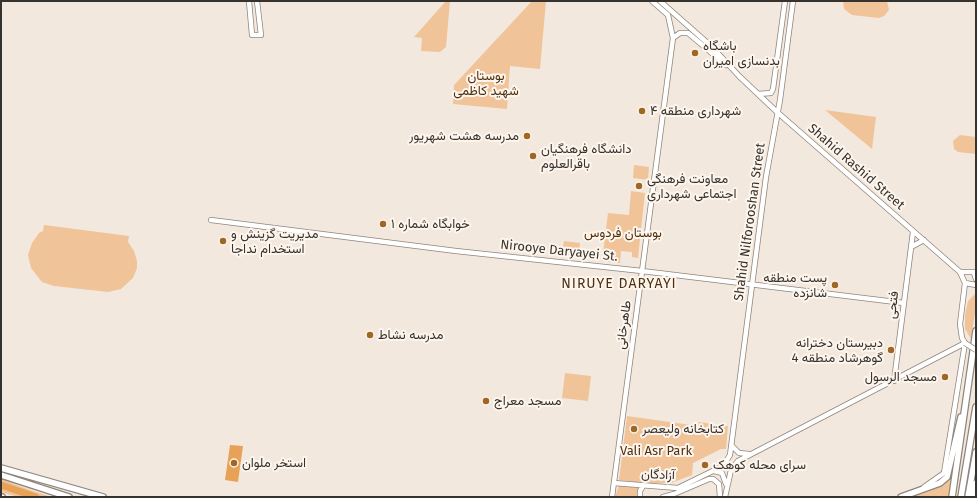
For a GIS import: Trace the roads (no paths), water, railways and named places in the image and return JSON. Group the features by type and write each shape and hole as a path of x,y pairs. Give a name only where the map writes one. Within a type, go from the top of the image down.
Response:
{"highway":[{"path":"952,497 976,331"},
{"path":"900,497 940,482 947,476 966,395"},
{"path":"961,497 976,407"},
{"path":"968,497 976,452"},
{"path":"1,468 104,497"},
{"path":"1,474 69,497"},
{"path":"973,496 976,484"}],"main road":[{"path":"248,1 252,35 261,35 258,1"},
{"path":"652,1 668,15 673,38"},
{"name":"Shahid Rashid Street","path":"660,1 712,47 739,76"},
{"path":"758,94 771,93 773,89 785,1"},
{"name":"Shahid Nilforooshan Street","path":"732,446 766,177 793,1"},
{"name":"Shahid Rashid Street","path":"673,38 680,33 688,33 739,76 777,112 960,272 965,283"},
{"name":"طاهرخانی","path":"612,497 673,38"},
{"name":"Nirooye Daryayei St.","path":"211,220 456,251 642,271 904,303"},
{"name":"فتحی","path":"894,381 913,232"},
{"path":"911,247 924,240"},
{"path":"960,272 975,272 976,279"},
{"path":"976,285 965,283 960,324 962,338 965,343 976,350"},
{"path":"725,497 726,488 734,465 751,454 965,343"},
{"path":"917,491 942,475 947,464 965,343"},
{"path":"732,446 739,453 751,454"},
{"name":"آزادگان","path":"614,482 643,486 678,488 714,471 728,461 732,446"},
{"path":"714,471 722,473 726,488"},
{"path":"663,497 674,494 709,479 713,479 719,484 720,497"},
{"path":"640,497 640,491 643,486"}],"waterway":[{"path":"1,485 36,497"}],"place":[{"name":"باشگاه بدنسازی امیران","path":"695,53"},
{"name":"شهرداری منطقه ۴","path":"642,111"},
{"name":"مدرسه هشت شهریور","path":"527,136"},
{"name":"دانشگاه فرهنگیان باقرالعلوم","path":"533,156"},
{"name":"معاونت فرهنگی اجتماعی شهرداری","path":"639,186"},
{"name":"خوابگاه شماره ۱","path":"383,224"},
{"name":"مدیریت گزینش و استخدام نداجا","path":"223,241"},
{"name":"پست منطقه شانزده","path":"835,285"},
{"name":"مدرسه نشاط","path":"370,335"},
{"name":"دبیرستان دخترانه گوهرشاد منطقه 4","path":"891,350"},
{"name":"مسجد الرسول","path":"945,377"},
{"name":"مسجد معراج","path":"486,401"},
{"name":"کتابخانه ولیعصر","path":"634,429"},
{"name":"استخر ملوان","path":"234,463"},
{"name":"سرای محله کوهک","path":"705,465"}],"district":[{"name":"NIRUYE DARYAYI","path":"619,284"}],"park label":[{"name":"بوستان شهید کاظمی","path":"486,84"},
{"name":"بوستان فردوس","path":"623,233"},
{"name":"Vali Asr Park","path":"656,451"}]}
